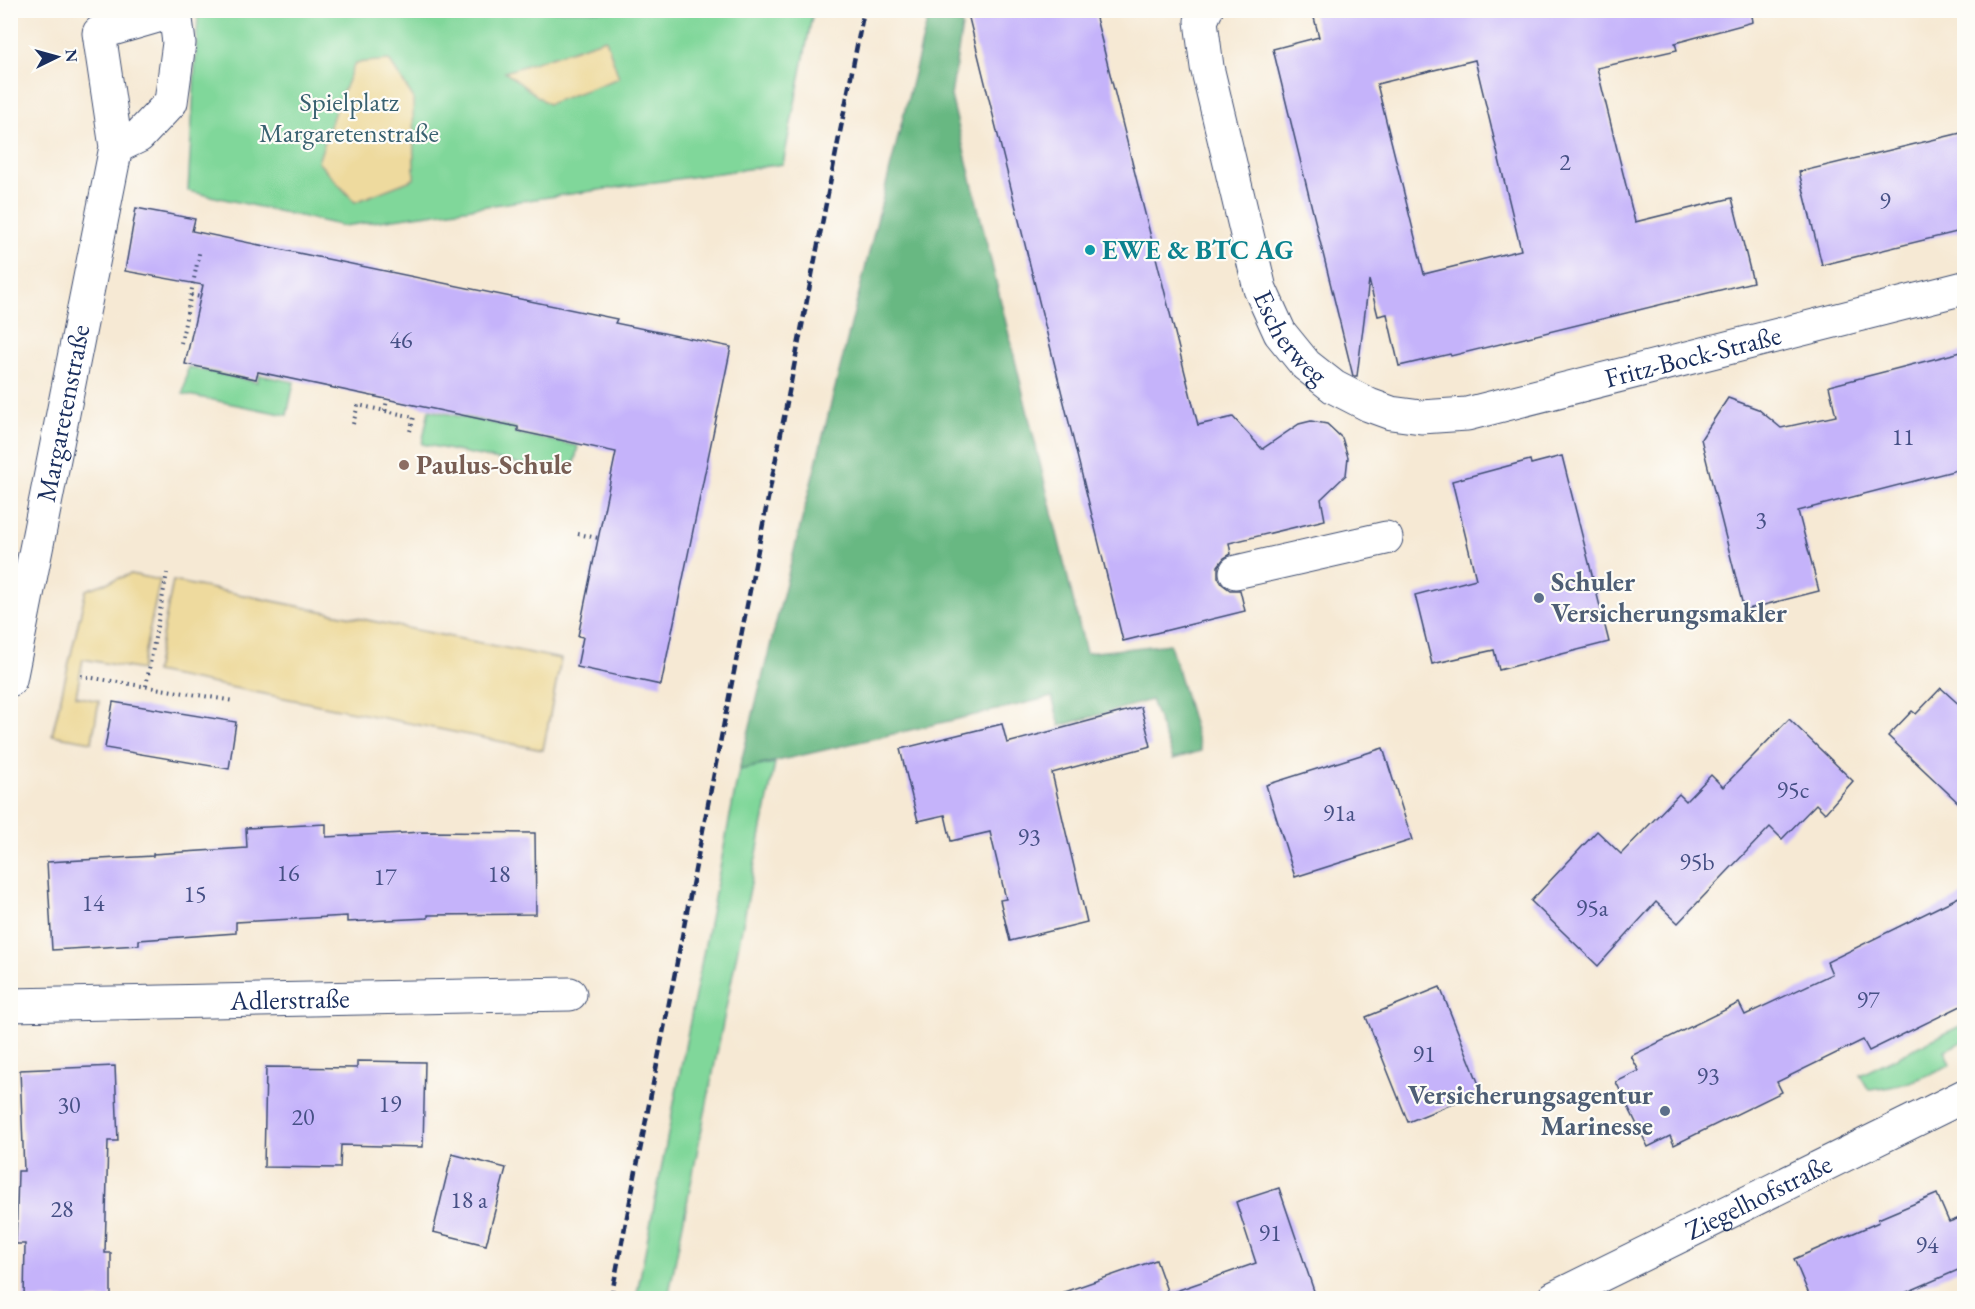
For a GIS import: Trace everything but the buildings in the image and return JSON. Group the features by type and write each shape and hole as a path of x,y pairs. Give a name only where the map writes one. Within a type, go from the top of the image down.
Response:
{"street":[{"name":"Escherweg","path":"1206,10 1201,21 1207,67 1260,289 1280,333 1306,365 1334,387 1369,405 1391,413 1421,417"},
{"name":"Margaretenstraße","path":"10,680 116,147 92,22 175,11 179,43 171,102 139,136 116,147"},
{"name":"Fritz-Bock-Straße","path":"1421,417 1467,414 1965,288"},
{"path":"1236,572 1386,538"},
{"name":"Adlerstraße","path":"10,1005 570,994"},
{"name":"Ziegelhofstraße","path":"1554,1299 1965,1096"}],"path":[{"path":"181,343 200,249"},
{"path":"191,295 201,297"},
{"path":"385,411 387,399"},
{"path":"353,424 358,405 414,417 409,435"},
{"path":"578,534 598,538"},
{"path":"146,686 167,573"},
{"path":"81,676 234,701"}],"green space":[{"name":"Spielplatz Margaretenstraße","path":"232,10 813,11 783,164 344,226 188,191 198,16"},
{"path":"930,10 957,11 962,26 951,96 1086,653 1170,644 1201,751 1173,759 1151,700 1060,726 1052,697 739,770"},
{"path":"188,367 257,382 259,375 294,382 287,415 183,394"},
{"path":"429,410 516,428 515,433 578,446 572,475 422,444"},
{"path":"775,763 668,1298 636,1298 739,770"},
{"path":"1964,1024 1964,1041 1945,1050 1951,1064 1921,1078 1881,1089 1869,1090 1860,1075"}],"sand":[{"path":"606,39 619,78 548,104 505,72"},
{"path":"389,60 413,97 414,179 355,202 318,162 334,114 355,63"},
{"path":"131,574 160,580 141,670 83,659 76,696 99,701 92,742 52,735 86,590"},
{"path":"173,581 561,659 543,750 155,672"}],"railway":[{"path":"611,1298 864,10"}],"place":[{"name":"EWE & BTC AG","path":"1090,250"},
{"name":"Paulus-Schule","path":"404,465"},
{"name":"Schuler Versicherungsmakler","path":"1539,598"},
{"name":"Versicherungsagentur Marinesse","path":"1665,1111"}]}
